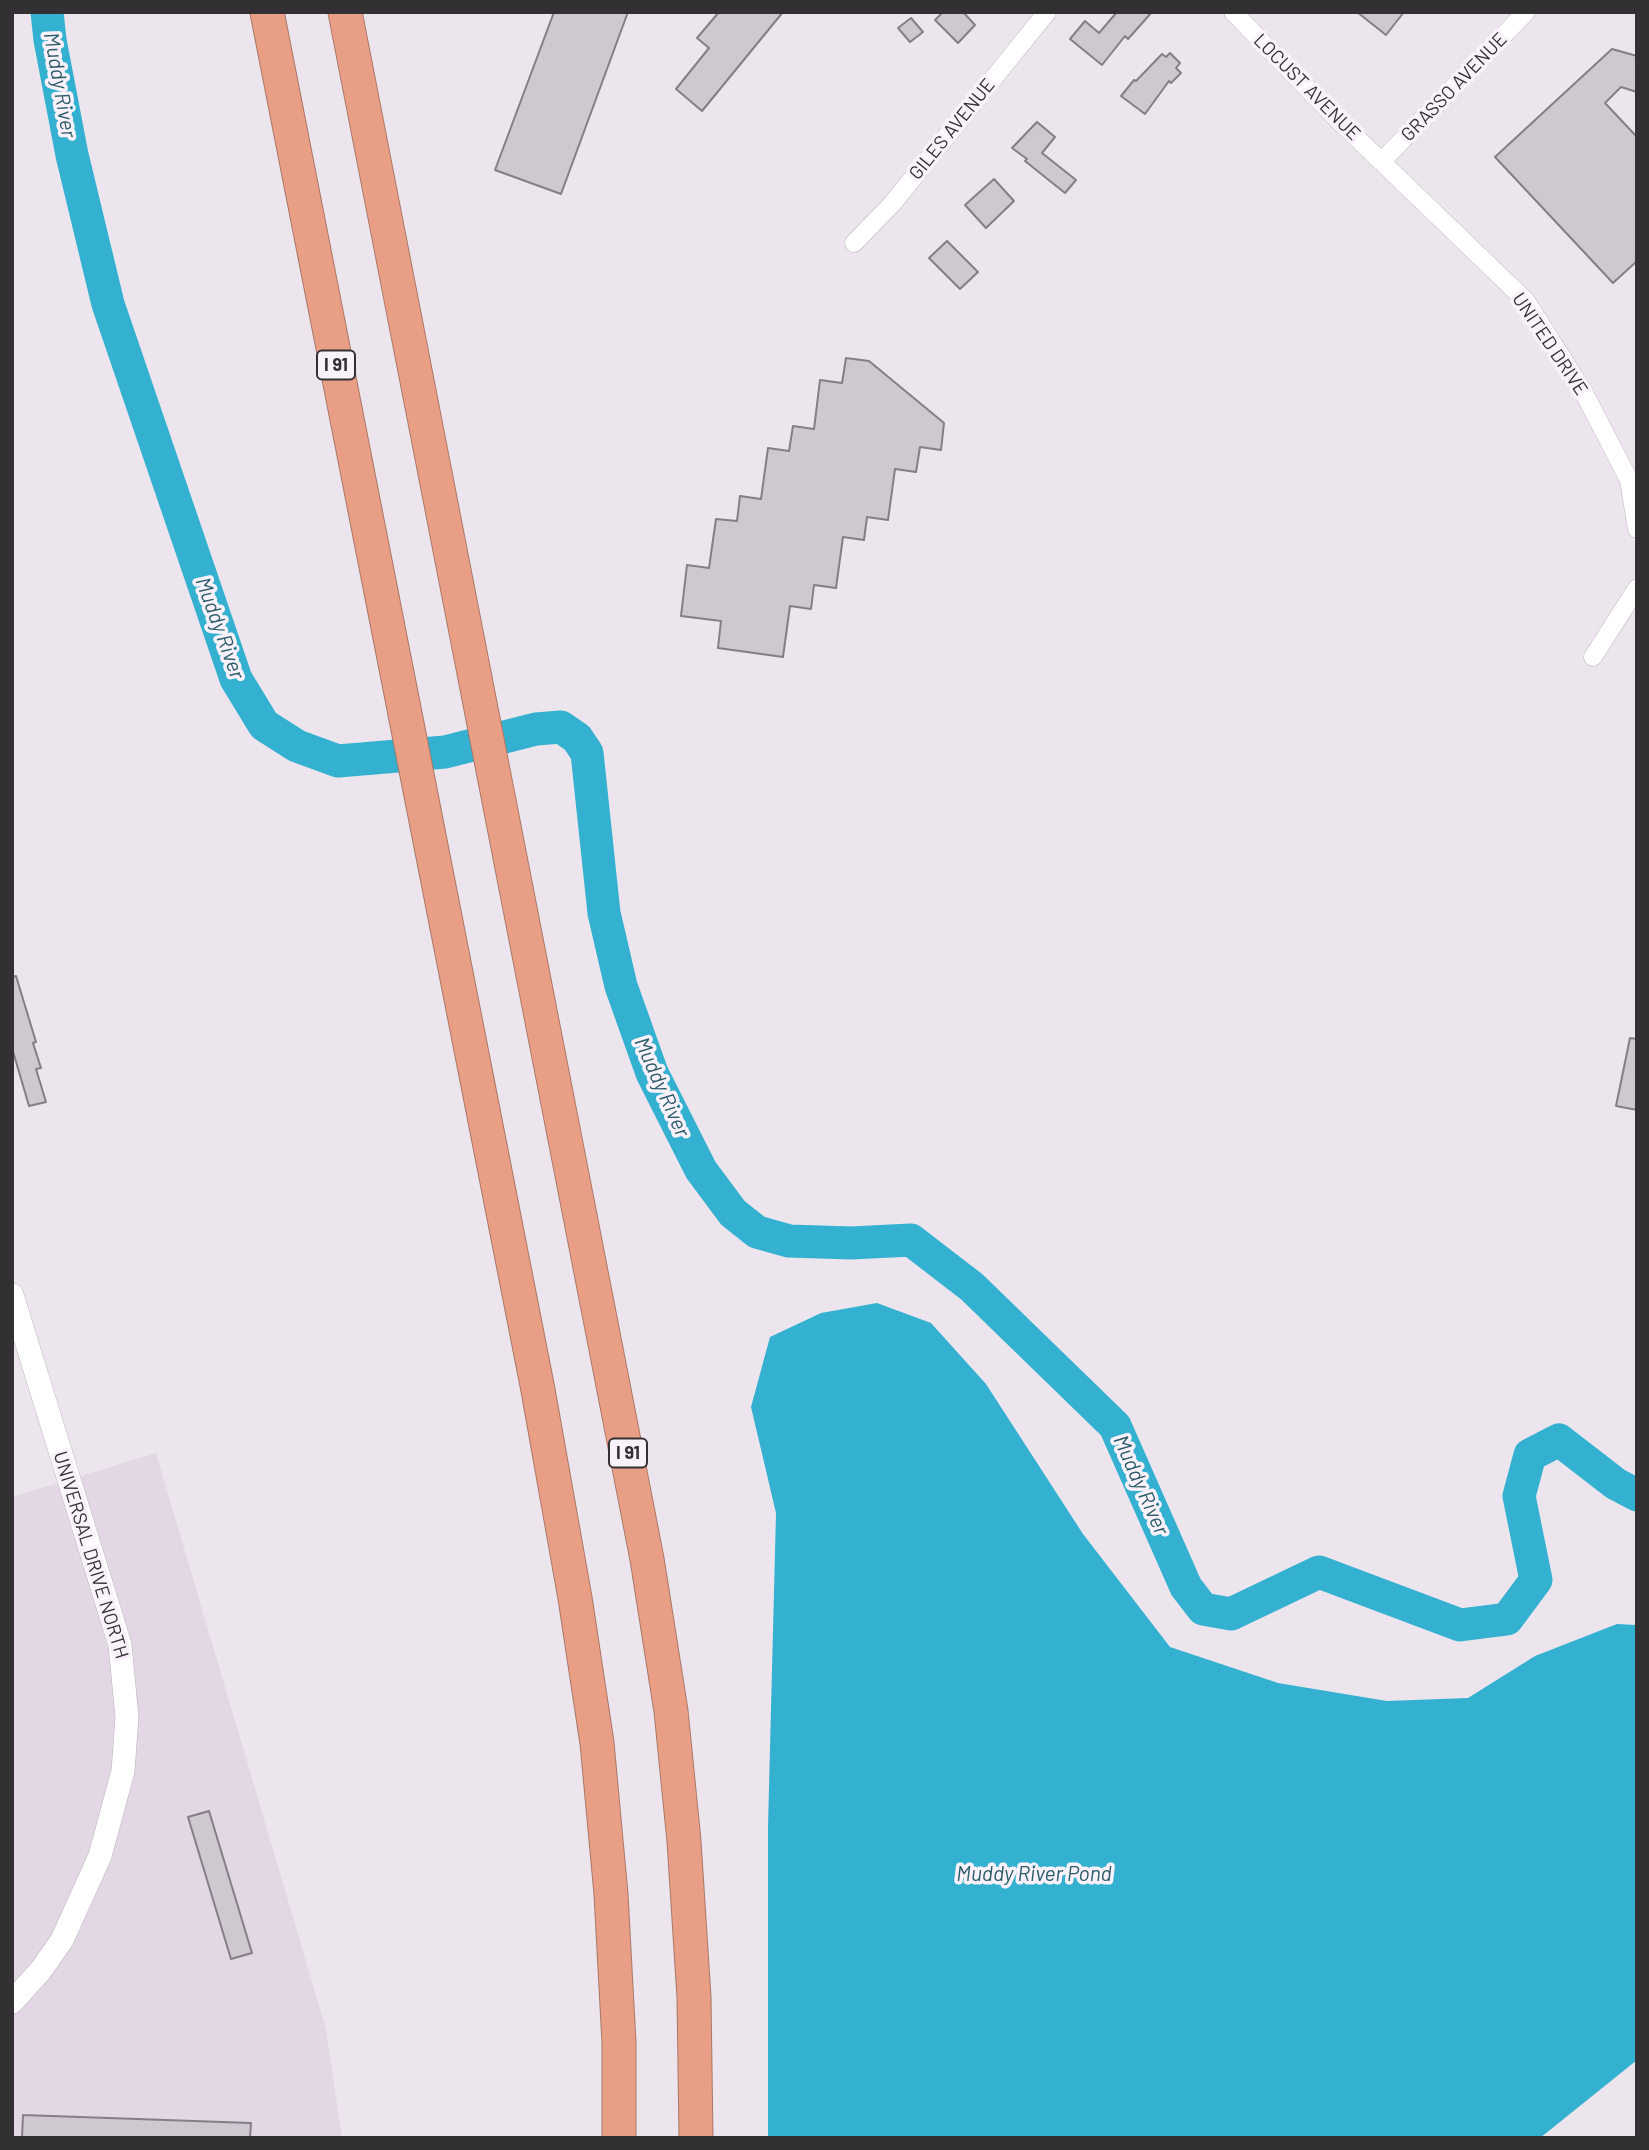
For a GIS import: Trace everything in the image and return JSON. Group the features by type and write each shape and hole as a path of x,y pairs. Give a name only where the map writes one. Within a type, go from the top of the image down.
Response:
{"highway":[{"name":"I 91","path":"267,12 538,1390 587,1672 602,1795 613,1922 619,2138"},
{"name":"I 91","path":"345,12 627,1445 661,1642 678,1776 689,1904 696,2138"}],"street":[{"name":"GILES AVENUE","path":"855,243 892,204 1047,12"},
{"name":"LOCUST AVENUE","path":"1233,12 1382,162"},
{"name":"GRASSO AVENUE","path":"1382,162 1526,12"},
{"name":"UNITED DRIVE","path":"1382,162 1526,301 1583,391 1629,480 1637,529"},
{"path":"1593,657 1637,588"},
{"name":"UNIVERSAL DRIVE NORTH","path":"12,1295 120,1645 127,1717 123,1771 100,1856 62,1940 41,1970 12,2001"}],"shaded area":[{"path":"156,1453 326,2029 342,2138 12,2138 12,1497"}],"water":[{"name":"Muddy River Pond","path":"877,1303 931,1323 986,1384 1083,1534 1170,1647 1278,1683 1387,1701 1468,1698 1535,1656 1617,1624 1637,1625 1637,2060 1540,2138 768,2138 768,1826 776,1513 751,1407 770,1337 821,1313"}],"building":[{"path":"554,12 628,12 561,194 495,170"},
{"path":"719,12 783,12 702,111 676,89 709,48 697,38"},
{"path":"943,12 963,12 975,25 958,43 935,20"},
{"path":"1117,12 1152,12 1128,39 1125,36 1102,65 1070,39 1085,21 1099,33"},
{"path":"1357,12 1404,12 1386,35"},
{"path":"911,18 923,32 910,42 898,28"},
{"path":"1612,49 1637,56 1637,92 1621,87 1605,103 1637,137 1637,261 1613,283 1495,157"},
{"path":"1170,53 1180,63 1176,68 1181,73 1171,83 1169,81 1145,114 1121,96 1162,54 1166,57"},
{"path":"1037,122 1055,137 1042,153 1076,180 1065,193 1012,148"},
{"path":"994,179 1014,201 986,228 965,205"},
{"path":"947,241 978,272 960,289 929,258"},
{"path":"846,358 869,361 944,423 941,450 920,447 916,472 895,469 888,520 867,517 864,540 843,537 836,588 814,585 811,609 790,606 783,657 718,648 721,621 681,616 687,565 709,568 716,519 737,521 740,496 761,499 768,448 789,451 793,426 814,429 820,380 842,383"},
{"path":"16,976 36,1042 33,1043 41,1068 36,1069 46,1102 29,1106 12,1048 12,977"},
{"path":"1630,1038 1637,1039 1637,1110 1616,1106"},
{"path":"209,1811 252,1953 231,1959 188,1817"},
{"path":"23,2115 251,2123 250,2138 22,2138"}],"waterway":[{"name":"Muddy River","path":"47,12 72,155 108,304 236,679 264,725 297,746 338,761 445,752 536,729 561,727 577,738 587,753 604,913 621,986 652,1073 701,1170 733,1213 757,1232 789,1241 851,1243 911,1240 972,1287 1115,1426 1186,1587 1203,1609 1231,1614 1319,1572 1460,1625 1507,1619 1536,1580 1519,1496 1530,1455 1559,1440 1616,1484 1637,1495"}]}
